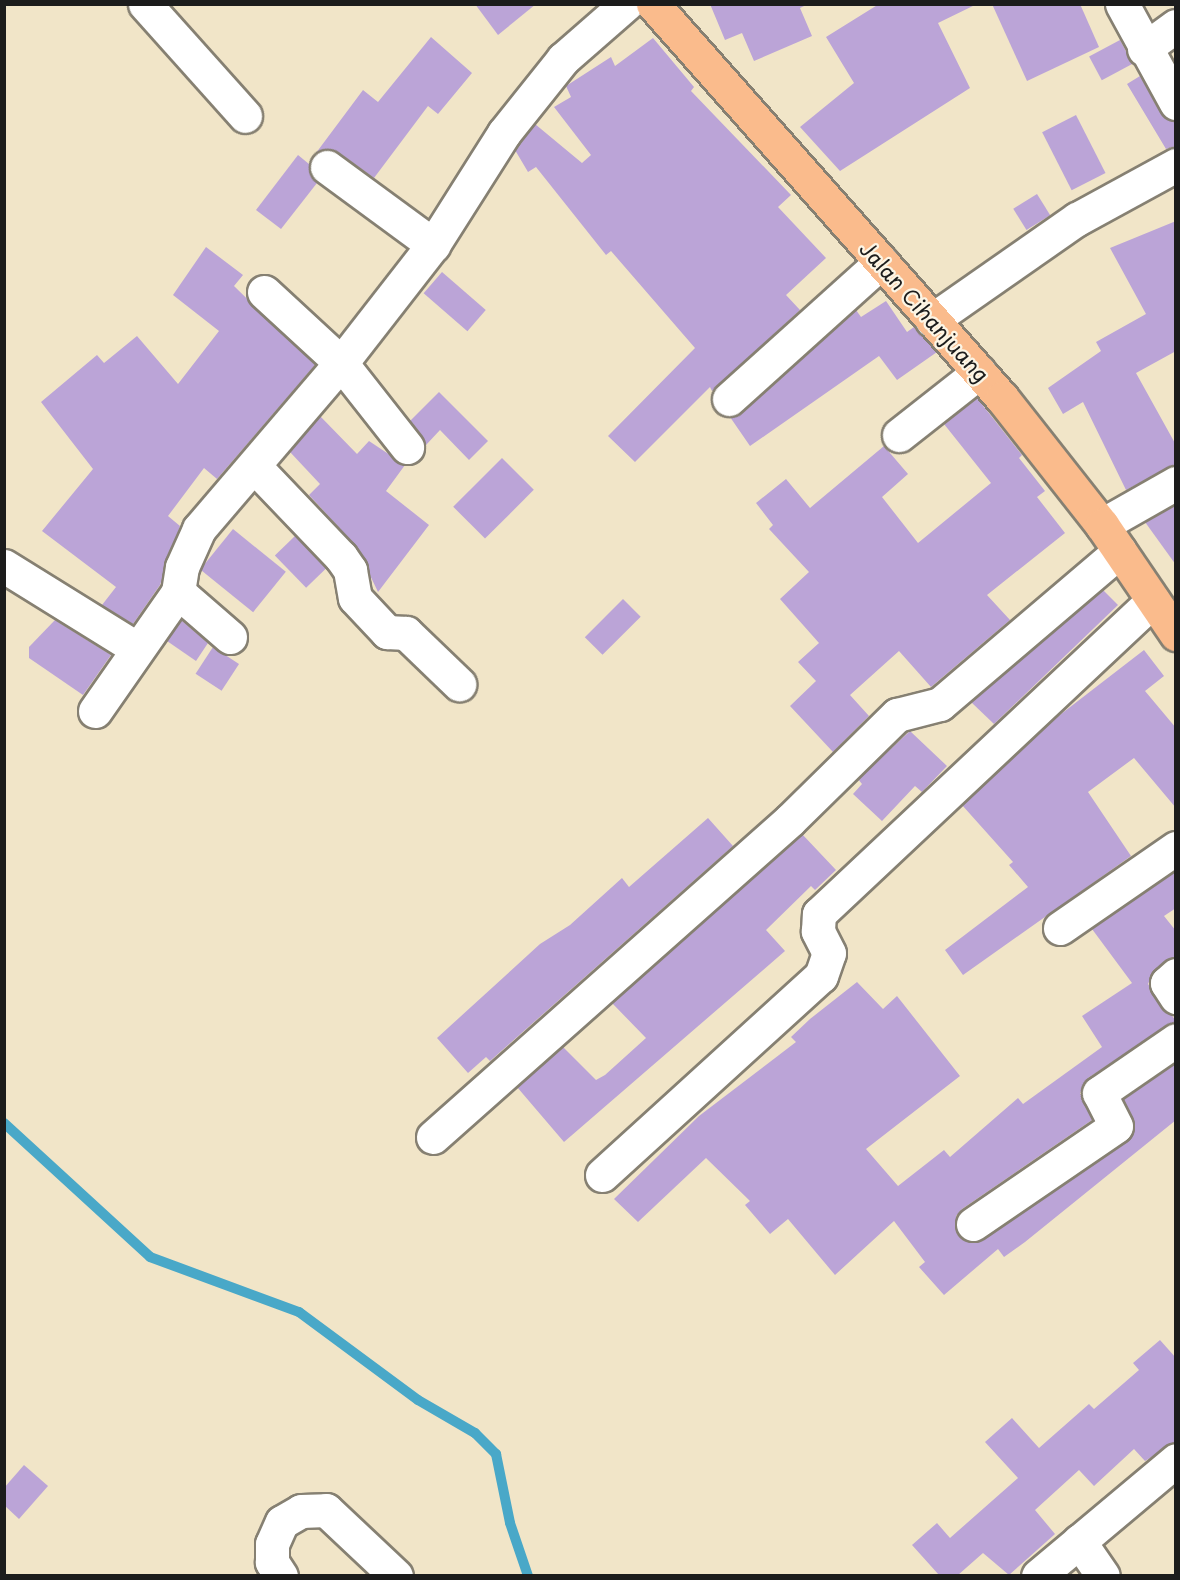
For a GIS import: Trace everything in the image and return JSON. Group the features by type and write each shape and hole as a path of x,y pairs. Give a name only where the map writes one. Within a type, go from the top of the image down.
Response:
{"main road":[{"name":"Jalan Cihanjuang","path":"650,5 979,372 1102,525 1164,618"}],"street":[{"path":"145,4 245,116"},
{"path":"1122,4 1144,49 1176,103"},
{"path":"95,711 136,648 178,592 182,567 199,529 254,466 264,447 341,363 433,245 511,124 564,59 650,5"},
{"path":"1144,49 1176,26"},
{"path":"932,320 1077,219 1176,165"},
{"path":"327,167 433,245"},
{"path":"729,399 881,262"},
{"path":"264,292 341,363 407,447"},
{"path":"899,435 979,372"},
{"path":"254,466 341,557 350,570 355,598 387,632 406,633 459,684"},
{"path":"1102,525 1176,483"},
{"path":"433,1137 790,820 897,715 940,704 1120,552"},
{"path":"4,566 136,648"},
{"path":"178,592 230,637"},
{"path":"1012,758 1164,618"},
{"path":"603,1175 820,976 829,953 818,931 819,914 1164,618"},
{"path":"1060,928 1176,848"},
{"path":"1176,975 1167,983 1176,997"},
{"path":"973,1224 1116,1126 1099,1093 1176,1040"},
{"path":"1038,1575 1176,1460"},
{"path":"281,1575 272,1562 272,1544 282,1522 301,1511 326,1510 396,1575"},
{"path":"1080,1541 1103,1575"}],"building":[{"path":"475,4 536,4 498,35"},
{"path":"710,4 808,4 800,8 812,36 754,61 742,33 725,40"},
{"path":"879,4 977,4 938,23 970,88 840,171 800,127 854,83 826,37"},
{"path":"992,4 1080,4 1099,47 1027,81"},
{"path":"431,37 472,73 438,114 428,106 374,178 338,152 316,153 363,90 378,102"},
{"path":"653,38 694,87 691,91 791,195 778,207 826,258 786,295 800,310 712,391 710,387 635,462 608,436 695,348 611,251 606,255 536,167 528,172 515,150 535,124 582,163 591,155 554,107 571,97 566,86 611,57 615,66"},
{"path":"1120,40 1133,64 1102,80 1089,56"},
{"path":"1140,76 1160,112 1176,122 1176,146 1166,149 1127,84"},
{"path":"1076,115 1106,173 1072,190 1042,132"},
{"path":"298,155 309,164 317,183 281,229 256,210"},
{"path":"1037,194 1050,215 1027,230 1013,209"},
{"path":"1176,221 1176,351 1136,373 1176,445 1176,464 1126,490 1083,402 1063,414 1048,388 1101,351 1096,342 1146,314 1110,248"},
{"path":"206,247 243,275 234,286 315,365 217,479 204,468 168,516 180,526 160,585 133,624 102,605 116,587 42,531 93,469 41,402 97,355 104,363 137,336 178,384 219,331 173,295"},
{"path":"442,272 486,310 467,331 424,293"},
{"path":"886,301 907,332 914,327 937,352 897,380 879,356 750,446 730,417 856,310 861,317"},
{"path":"439,392 488,441 469,460 440,430 426,445 410,421"},
{"path":"977,398 1022,455 1019,458 1045,491 1037,497 1065,533 987,595 1010,620 931,687 899,651 850,695 869,716 833,752 790,706 816,681 798,662 819,643 780,599 809,572 769,529 773,525 756,503 786,479 810,508 884,446 908,474 882,497 918,543 991,483 944,424"},
{"path":"320,416 357,454 369,441 405,465 386,491 429,525 378,592 356,546 309,495 320,484 290,452"},
{"path":"502,458 534,490 485,539 453,507"},
{"path":"1176,505 1176,565 1145,522"},
{"path":"233,529 286,572 253,612 200,569"},
{"path":"295,536 326,568 306,588 275,555"},
{"path":"1103,590 1118,605 994,724 971,702"},
{"path":"623,599 641,617 602,655 585,637"},
{"path":"55,620 111,655 83,695 29,658 29,647"},
{"path":"181,620 208,643 196,661 167,641"},
{"path":"213,647 239,664 222,691 196,674"},
{"path":"1144,650 1164,676 1145,691 1176,728 1176,808 1134,758 1088,792 1131,856 963,975 945,950 1028,887 1009,865 1013,862 962,805 1052,721"},
{"path":"910,731 947,766 922,792 915,786 882,821 853,794 862,784 858,779"},
{"path":"708,818 733,846 490,1061 486,1057 468,1073 437,1038 540,944 570,925 622,878 629,887"},
{"path":"802,834 836,870 815,890 811,886 766,930 785,951 564,1142 517,1087 563,1047 596,1080 605,1075 646,1038 612,1003"},
{"path":"1176,871 1176,908 1164,916 1176,931 1176,957 1155,969 1148,984 1176,1021 1088,1078 1080,1093 1092,1120 962,1209 956,1216 957,1234 965,1241 984,1239 1127,1141 1135,1126 1123,1099 1176,1063 1176,1120 1025,1242 1004,1257 998,1249 944,1295 919,1267 925,1262 894,1221 835,1275 788,1219 770,1234 745,1205 750,1201 706,1158 638,1222 614,1199 699,1116 796,1042 791,1037 857,982 883,1009 897,996 960,1076 866,1149 898,1186 944,1150 950,1157 1018,1098 1023,1104 1102,1047 1082,1016 1132,983 1092,929"},
{"path":"1160,1340 1176,1358 1176,1442 1145,1461 1134,1449 1094,1486 1079,1470 1035,1510 1055,1534 1009,1575 983,1553 958,1575 939,1575 912,1545 937,1523 950,1538 1018,1478 985,1442 1012,1418 1039,1448 1089,1404 1094,1409 1139,1370 1133,1363"},
{"path":"24,1465 48,1486 19,1519 4,1505 4,1488"}],"waterway":[{"path":"4,1123 150,1257 299,1312 418,1400 475,1433 496,1454 510,1523 528,1576"}]}
